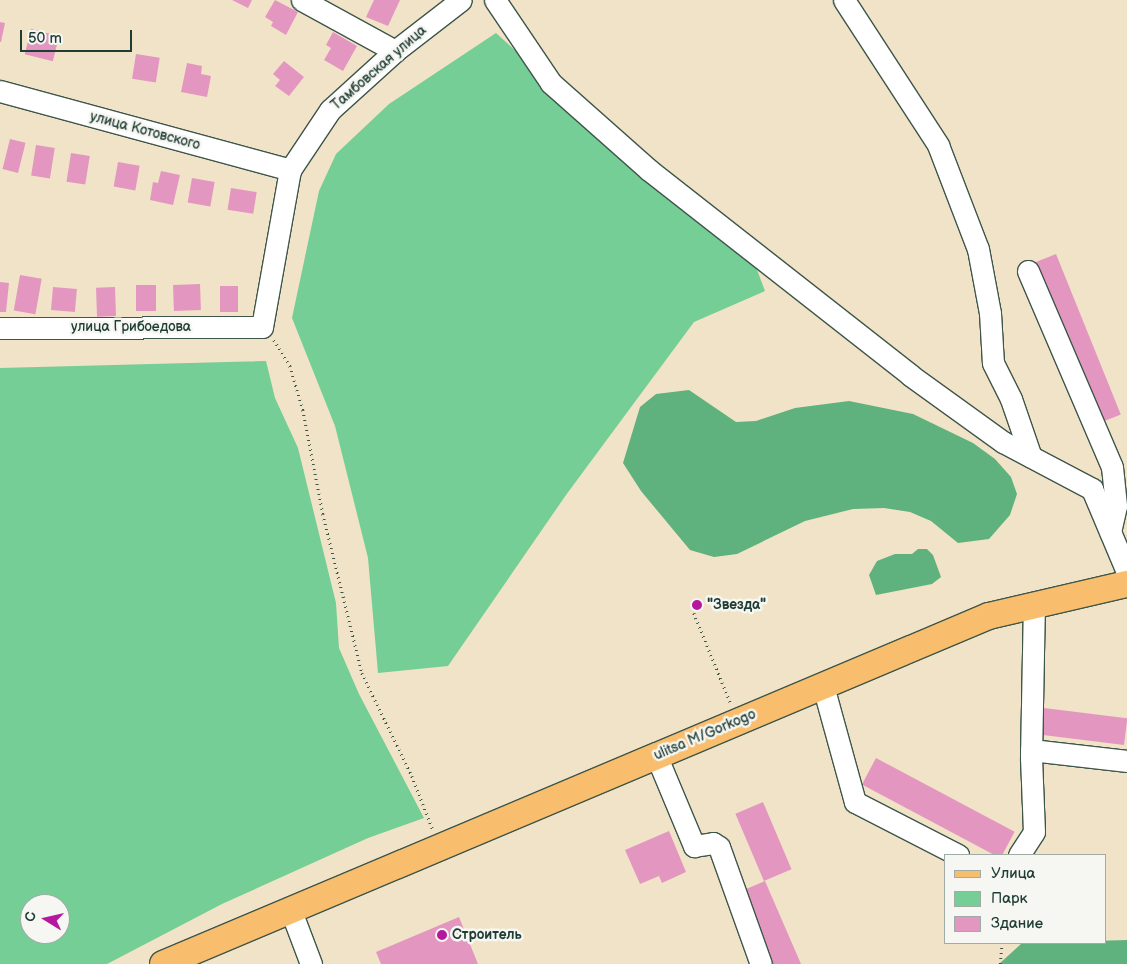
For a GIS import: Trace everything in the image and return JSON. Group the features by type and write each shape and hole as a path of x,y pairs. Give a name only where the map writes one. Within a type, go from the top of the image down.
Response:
{"main road":[{"name":"ulitsa M/Gorkogo","path":"163,964 989,616 1034,604 1127,584"}],"street":[{"path":"302,0 395,51"},
{"name":"Тамбовская улица","path":"290,170 330,110 395,51 461,0"},
{"path":"495,0 551,83 650,170 910,375 1003,442 1092,489 1127,572"},
{"path":"844,0 938,145 978,249 990,313 993,363 1011,399 1031,457"},
{"name":"улица Котовского","path":"0,91 290,170"},
{"path":"262,327 290,170"},
{"path":"1028,271 1112,467 1116,506 1110,531"},
{"name":"улица Грибоедова","path":"0,328 262,327"},
{"path":"1019,854 1034,832 1031,750 1034,604"},
{"path":"823,686 855,802 956,854"},
{"path":"1031,750 1127,761"},
{"path":"656,756 694,846 713,842 719,847 761,964"},
{"path":"291,911 311,964"}],"path":[{"path":"262,327 286,358 303,410 323,514 362,673 412,776 434,831"},
{"path":"694,613 738,721"},
{"path":"1000,964 1002,944"}],"green space":[{"path":"496,33 562,93 748,246 765,291 694,322 566,495 448,666 378,673 368,558 335,426 292,318 319,191 336,154 389,104"},
{"path":"266,361 275,398 298,448 336,603 339,648 359,694 424,818 368,838 222,904 107,964 0,964 0,368"},
{"path":"689,390 736,422 756,421 795,408 849,401 913,414 973,443 995,459 1011,477 1017,494 1010,515 989,539 958,543 931,521 910,512 884,508 853,509 805,521 737,554 714,557 690,550 641,491 623,463 640,407 656,394"},
{"path":"918,549 927,549 933,555 941,577 932,584 876,595 869,575 877,561 895,554 912,554"},
{"path":"1127,940 1127,964 999,964 1021,944 1107,944 1107,941"}],"building":[{"path":"232,0 252,0 248,8"},
{"path":"275,0 298,12 286,35 271,26 273,22 265,17"},
{"path":"374,0 400,0 388,26 366,17"},
{"path":"0,22 5,23 1,42 0,42"},
{"path":"31,29 59,36 53,61 25,54"},
{"path":"333,32 357,46 343,71 324,60 331,48 326,45"},
{"path":"136,54 160,58 156,82 132,79"},
{"path":"284,61 304,77 289,96 275,86 280,80 273,74"},
{"path":"187,63 202,66 201,74 211,76 207,97 181,92"},
{"path":"10,139 26,143 18,173 3,169"},
{"path":"36,145 55,148 50,179 31,176"},
{"path":"71,153 90,156 85,185 66,182"},
{"path":"118,162 140,166 135,190 114,187"},
{"path":"161,171 180,175 173,205 150,200 153,182 158,183"},
{"path":"192,178 215,182 210,207 188,203"},
{"path":"231,188 257,192 253,214 228,210"},
{"path":"1056,254 1121,414 1098,424 1033,263"},
{"path":"20,275 42,279 35,314 14,310"},
{"path":"0,282 9,283 6,312 0,312"},
{"path":"200,284 201,310 174,311 173,285"},
{"path":"136,285 156,285 156,311 136,311"},
{"path":"220,286 238,286 238,312 220,312"},
{"path":"53,287 77,289 75,312 51,310"},
{"path":"115,287 116,316 97,317 96,288"},
{"path":"1036,707 1127,718 1124,745 1033,734"},
{"path":"876,758 1015,832 1003,854 993,854 862,784"},
{"path":"763,802 792,869 764,881 735,814"},
{"path":"669,831 686,872 662,883 659,876 640,884 625,850"},
{"path":"765,881 801,964 769,964 739,892"},
{"name":"Строитель","path":"459,917 478,964 381,964 376,952"}],"place":[{"name":"\"Звезда\"","path":"697,605"},
{"name":"Строитель","path":"442,935"}]}
